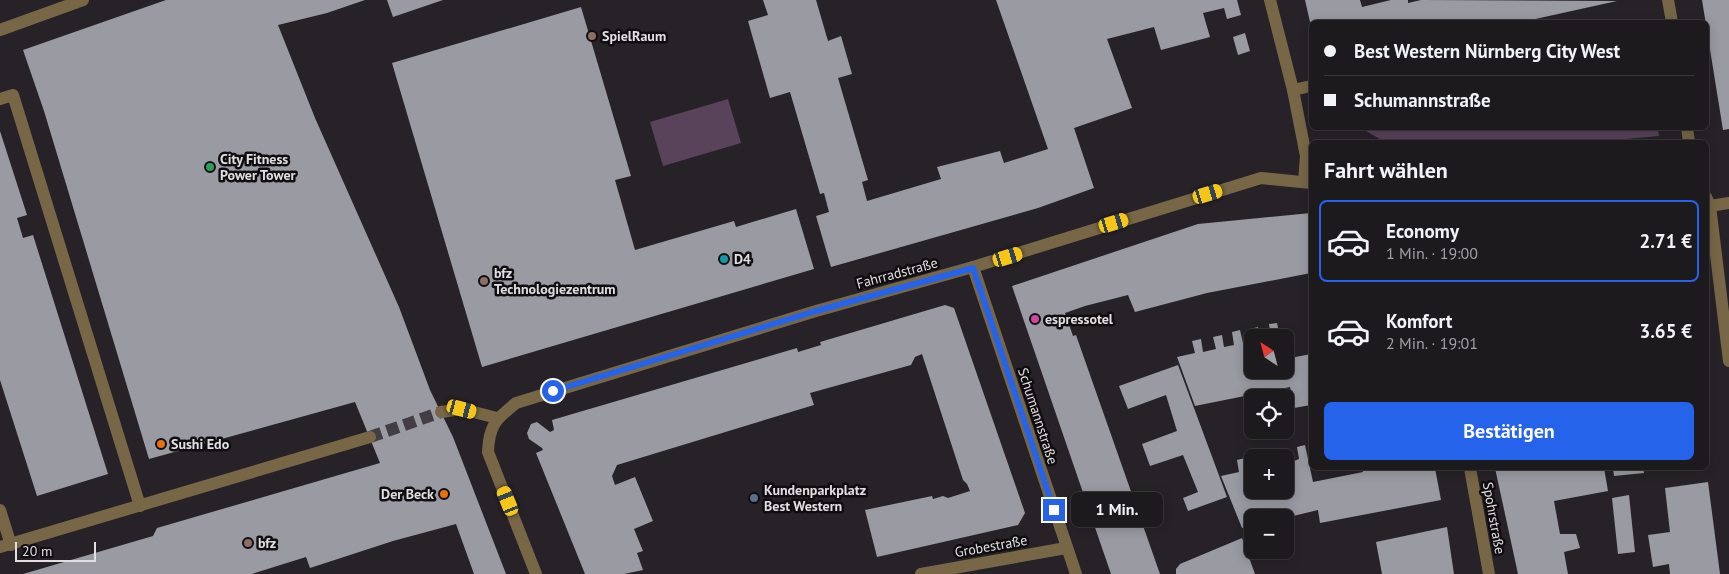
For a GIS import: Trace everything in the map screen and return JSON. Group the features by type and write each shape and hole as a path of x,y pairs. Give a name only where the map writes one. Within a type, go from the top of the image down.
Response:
{"street":[{"path":"0,30 83,0"},
{"path":"1270,0 1293,90 1306,156 1308,183"},
{"path":"1668,0 1672,20"},
{"path":"1293,90 1309,86"},
{"path":"0,99 13,95 140,506"},
{"name":"Fahrradstraße","path":"497,418 516,402 816,311 973,268 1261,178 1308,183"},
{"path":"1709,201 1729,203"},
{"path":"1709,209 1729,361"},
{"name":"Schumannstraße","path":"973,268 1076,574"},
{"path":"441,412 462,409 497,418 489,436 488,452 536,574"},
{"path":"0,510 5,546 370,437"},
{"name":"Spohrstraße","path":"1470,470 1489,574"},
{"name":"Grobestraße","path":"921,574 1066,548"}],"shaded area":[{"path":"728,99 741,143 663,166 650,122"},
{"path":"1364,130 1658,130 1659,136 1615,140 1382,140"}],"building":[{"path":"166,0 365,0 327,13 278,25 315,118 399,307 430,390 453,437 506,574 474,574 456,524 393,541 310,568 306,557 252,574 23,574 153,536 157,528 380,463 355,402 149,459 44,111 23,50"},
{"path":"387,0 443,0 393,17"},
{"path":"763,0 816,0 828,41 841,36 852,74 838,78 868,180 862,182 867,201 941,179 937,167 1000,151 1004,163 1048,149 996,0 1237,0 1241,15 1227,19 1224,8 1203,13 1210,37 1161,50 1154,27 1107,39 1132,108 1074,128 1094,188 1038,208 831,267 816,216 829,212 824,193 820,194 790,92 770,98 748,21 768,15"},
{"path":"1305,0 1360,0 1362,7 1391,0 1408,0 1408,3 1421,0 1617,1 1531,20 1310,20"},
{"path":"1702,0 1729,0 1729,129 1723,130 1709,43 1709,20 1705,20"},
{"path":"581,7 631,176 615,180 635,250 734,221 736,227 796,209 814,269 482,367 392,63"},
{"path":"1245,33 1250,51 1238,55 1233,37"},
{"path":"0,131 27,215 17,218 23,238 33,235 108,474 37,496 0,380"},
{"path":"1309,213 1309,273 1207,293 1135,312 1128,295 1065,313 1073,336 1076,335 1160,574 1111,574 1012,286 1198,224"},
{"path":"945,305 954,308 1025,513 1018,525 877,557 865,510 932,496 933,499 943,496 948,498 970,491 963,480 922,354 915,357 911,365 810,393 814,405 617,465 612,476 615,485 635,477 653,521 634,529 643,551 637,553 643,570 624,574 585,574 536,453 543,450 529,439 527,433 531,424 537,422 550,432 554,430 552,420 797,348 798,352 821,345 820,342"},
{"path":"1277,323 1278,329 1270,329 1269,324"},
{"path":"1240,330 1244,343 1244,379 1294,379 1294,357 1309,354 1309,405 1294,408 1294,389 1290,389 1290,387 1280,389 1244,389 1244,396 1195,406 1177,357 1195,353 1192,341 1201,339 1203,352 1216,349 1213,337 1222,335 1224,347 1234,345 1232,332"},
{"path":"1178,365 1227,497 1188,511 1183,498 1198,492 1183,455 1150,466 1142,444 1177,431 1166,395 1128,409 1119,386"},
{"path":"1305,445 1313,482 1363,472 1362,470 1435,470 1441,500 1320,523 1318,510 1294,516 1294,509 1244,509 1244,527 1242,528 1221,476 1239,472 1237,460 1244,458 1244,499 1294,499 1294,461 1299,459 1297,447"},
{"path":"1495,470 1604,470 1608,491 1554,501 1560,534 1576,534 1580,548 1564,552 1568,574 1518,574"},
{"path":"1613,470 1643,470 1644,473 1614,476"},
{"path":"1708,482 1720,574 1670,574 1669,564 1653,567 1648,535 1670,532 1665,488"},
{"path":"1629,495 1635,552 1618,554 1612,498"},
{"path":"1447,527 1454,574 1382,574 1376,542"},
{"path":"1242,538 1244,559 1250,559 1255,574 1176,574 1176,569 1180,564"}],"tunnel":[{"path":"370,437 441,412"}],"place":[{"name":"SpielRaum","path":"592,36"},
{"name":"City Fitness Power Tower","path":"210,167"},
{"name":"D4","path":"724,259"},
{"name":"bfz Technologiezentrum","path":"484,281"},
{"name":"espressotel","path":"1035,319"},
{"name":"Sushi Edo","path":"161,444"},
{"name":"Der Beck","path":"444,494"},
{"name":"Kundenparkplatz Best Western","path":"754,498"},
{"name":"bfz","path":"248,543"}],"route":[{"path":"553,391 816,311 973,268 1054,510"}]}
